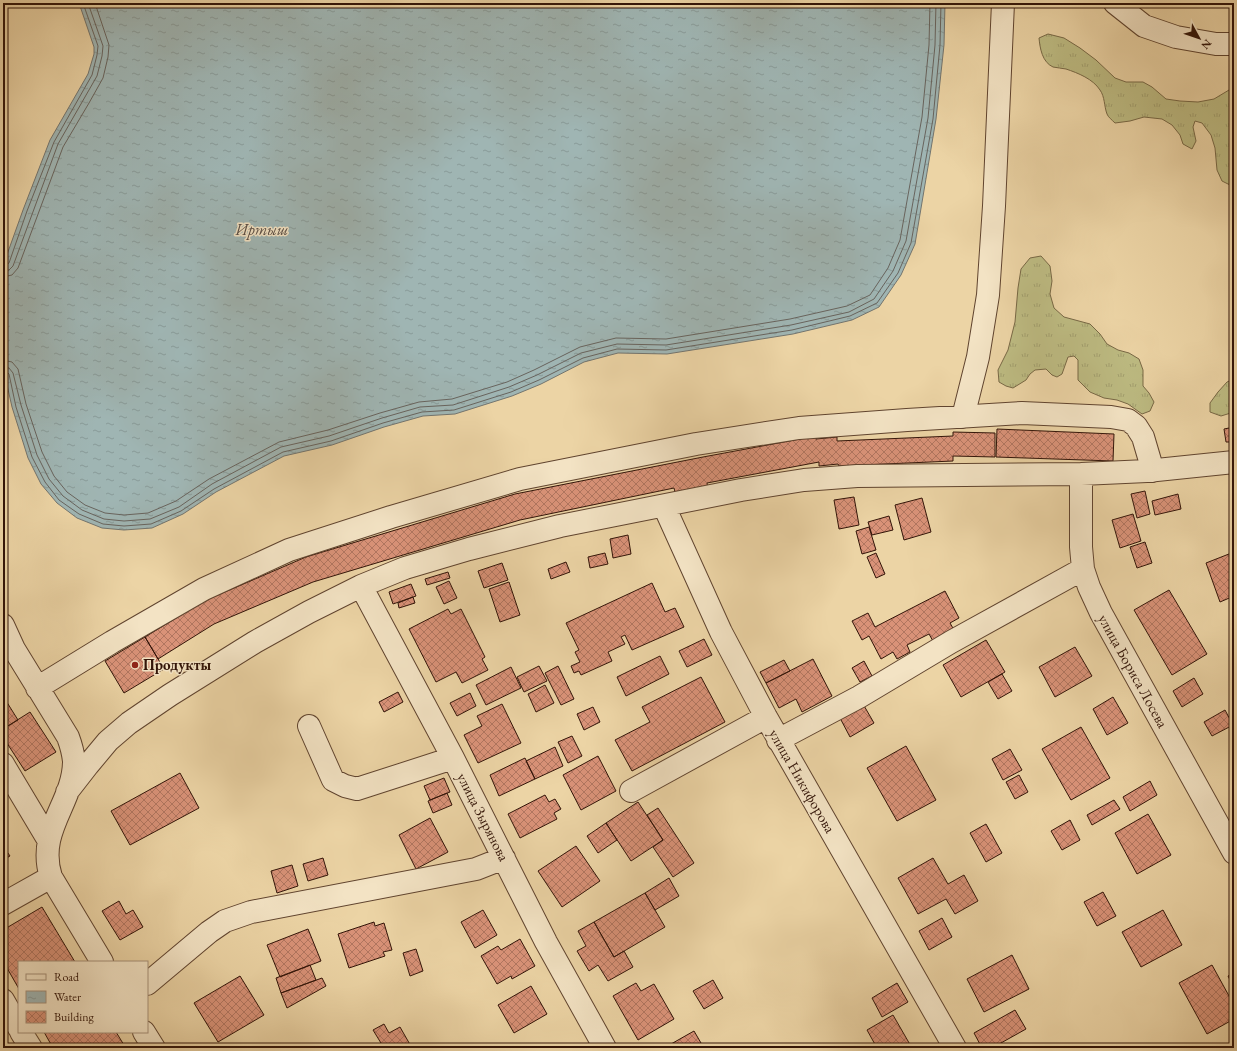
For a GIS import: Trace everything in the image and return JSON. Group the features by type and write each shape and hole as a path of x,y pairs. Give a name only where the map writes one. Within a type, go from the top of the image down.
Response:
{"street":[{"path":"963,417 978,358 988,295 995,190 1003,3"},
{"path":"1115,3 1144,26 1176,37 1216,44 1234,44"},
{"path":"37,688 112,642 204,589 289,550 391,517 520,479 696,444 799,428 907,420 1022,413 1111,417 1128,420 1136,426 1143,436 1153,471"},
{"path":"68,792 108,741 129,722 256,642 309,612 361,586 405,568 470,548 560,526 741,490 804,480 857,476 1081,474 1153,471 1234,462"},
{"name":"улица Бориса Лосева","path":"1081,474 1081,547 1083,569 1089,587 1101,613 1234,853"},
{"name":"улица Никифорова","path":"664,506 721,632 778,740 954,1048"},
{"path":"778,740 859,697 950,642 1083,569"},
{"name":"улица Зырянова","path":"361,586 453,758 546,942 605,1048"},
{"path":"3,625 14,649 68,737 72,749 74,761 72,776 68,792 53,824 47,855 48,869 51,877 101,961"},
{"path":"631,791 766,717"},
{"path":"309,726 333,780 345,786 358,789 453,758"},
{"path":"3,764 49,841"},
{"path":"148,983 209,932 225,921 251,912 476,869 504,858"},
{"path":"3,904 51,877"},
{"path":"4,1004 18,1026"},
{"path":"22,1033 31,1048"},
{"path":"145,1033 154,1048"}],"green space":[{"path":"1048,34 1064,38 1080,48 1096,60 1115,78 1126,82 1143,82 1152,87 1166,99 1198,102 1214,99 1234,88 1234,180 1230,185 1222,181 1217,170 1215,148 1211,135 1202,123 1195,121 1193,127 1196,141 1192,149 1183,144 1180,135 1172,125 1162,119 1144,117 1115,123 1106,111 1102,93 1097,86 1080,75 1066,69 1053,67 1046,62 1041,50 1039,38"},
{"path":"1041,256 1050,266 1052,281 1050,294 1054,308 1064,317 1090,324 1107,344 1139,359 1143,370 1143,386 1154,402 1150,411 1142,414 1128,404 1117,400 1104,398 1090,392 1078,380 1078,360 1074,356 1068,357 1062,374 1057,377 1052,375 1046,369 1035,370 1026,380 1013,388 999,382 998,370 1008,350 1015,322 1021,269 1030,258"},
{"path":"1234,379 1234,412 1221,416 1210,412 1210,403 1218,392 1227,382"}],"water":[{"name":"Иртыш","path":"79,3 945,3 944,45 936,119 915,244 901,275 879,307 852,320 793,334 667,354 618,353 584,362 541,384 512,396 455,414 423,416 384,427 332,445 284,456 216,492 183,514 152,528 124,530 102,528 77,518 57,503 41,484 28,458 12,407 3,367 4,263 50,140 88,74 94,54 94,47"}],"building":[{"path":"1234,427 1234,442 1226,442 1224,429"},
{"path":"997,429 1114,434 1113,461 996,457"},
{"path":"953,432 995,433 995,457 953,456 953,461 839,466 838,464 819,466 819,462 707,483 708,490 676,496 674,488 520,520 313,582 214,624 158,659 145,637 204,601 306,557 515,494 816,436 816,439 837,437 837,441 953,436"},
{"path":"1145,491 1150,514 1137,518 1131,494"},
{"path":"1178,494 1181,509 1155,515 1152,501"},
{"path":"854,497 859,525 839,529 834,500"},
{"path":"922,498 931,532 904,540 895,505"},
{"path":"1133,514 1141,541 1120,548 1112,520"},
{"path":"889,516 893,530 872,535 868,522"},
{"path":"869,527 876,550 862,554 856,531"},
{"path":"628,535 631,554 613,558 610,539"},
{"path":"1145,542 1152,563 1137,568 1130,547"},
{"path":"1234,552 1234,596 1220,602 1206,563"},
{"path":"605,553 608,564 590,568 588,557"},
{"path":"876,553 885,574 876,578 867,557"},
{"path":"566,562 570,572 551,579 548,569"},
{"path":"502,563 508,580 484,588 478,571"},
{"path":"448,572 450,578 427,585 425,579"},
{"path":"449,581 457,598 444,604 436,587"},
{"path":"509,582 520,615 500,622 489,589"},
{"path":"652,583 665,612 675,608 684,627 632,650 625,635 621,637 625,644 608,652 612,661 581,675 579,671 574,673 571,666 580,662 575,652 579,650 566,623"},
{"path":"411,584 416,596 393,604 389,592"},
{"path":"1169,590 1207,654 1172,675 1134,610"},
{"path":"945,591 959,618 950,623 954,630 933,641 929,634 907,645 910,652 897,659 893,652 881,659 869,636 862,640 852,621 868,613 875,627"},
{"path":"413,597 415,603 399,608 398,603"},
{"path":"448,609 451,614 461,609 485,657 482,659 488,670 462,683 456,672 436,682 409,629"},
{"name":"Продукты","path":"145,637 164,669 124,693 105,661"},
{"path":"704,639 712,655 687,667 679,651"},
{"path":"986,640 1005,672 961,697 943,665"},
{"path":"1075,647 1092,676 1055,697 1039,667"},
{"path":"660,656 669,674 626,696 617,677"},
{"path":"813,659 832,696 802,712 796,699 779,708 766,683"},
{"path":"784,660 790,671 766,683 760,672"},
{"path":"864,661 872,676 860,682 852,668"},
{"path":"539,666 547,681 524,692 517,677"},
{"path":"558,666 574,699 561,705 545,673"},
{"path":"511,667 521,688 486,705 476,685"},
{"path":"1002,674 1012,691 998,699 988,682"},
{"path":"701,677 725,722 632,771 615,740 650,722 642,707"},
{"path":"1194,678 1203,694 1182,707 1173,691"},
{"path":"545,685 554,703 536,712 528,694"},
{"path":"398,692 403,702 384,712 379,702"},
{"path":"470,693 476,706 457,716 450,703"},
{"path":"3,696 18,720 3,729"},
{"path":"1113,697 1128,723 1107,735 1093,709"},
{"path":"502,704 521,743 478,763 464,735 482,726 477,716"},
{"path":"863,704 874,723 850,737 840,718"},
{"path":"593,707 600,722 584,730 577,714"},
{"path":"1225,710 1233,725 1212,736 1204,722"},
{"path":"30,712 56,752 25,771 3,737 3,729"},
{"path":"1081,727 1110,778 1071,800 1042,749"},
{"path":"572,736 582,756 568,763 558,742"},
{"path":"906,746 936,800 897,821 867,768"},
{"path":"555,747 563,766 535,779 526,761"},
{"path":"1010,749 1022,770 1003,780 992,759"},
{"path":"598,756 616,791 581,810 563,775"},
{"path":"525,758 535,779 499,796 490,775"},
{"path":"180,773 199,808 130,845 111,811"},
{"path":"1019,775 1028,792 1015,799 1006,782"},
{"path":"444,778 450,792 430,800 424,786"},
{"path":"1150,781 1157,795 1130,811 1123,797"},
{"path":"447,793 452,805 433,813 428,801"},
{"path":"545,795 549,802 555,799 561,809 554,813 557,819 520,838 508,814"},
{"path":"1114,800 1120,809 1092,825 1087,815"},
{"path":"638,802 663,840 631,861 606,823"},
{"path":"658,808 694,863 673,877 653,847 663,840 647,815"},
{"path":"1148,814 1171,855 1137,874 1115,833"},
{"path":"430,818 448,852 416,869 399,835"},
{"path":"1070,820 1080,840 1062,850 1051,831"},
{"path":"606,823 617,840 598,853 587,836"},
{"path":"986,824 1002,853 986,862 970,833"},
{"path":"3,846 10,856 3,860"},
{"path":"576,846 600,881 562,907 538,871"},
{"path":"323,858 328,875 308,881 303,864"},
{"path":"933,858 948,884 964,875 978,901 955,914 946,899 918,914 898,878"},
{"path":"292,865 298,886 277,893 271,871"},
{"path":"669,878 679,896 655,910 645,893"},
{"path":"1103,892 1116,916 1097,926 1084,902"},
{"path":"645,893 665,927 614,957 594,922"},
{"path":"119,901 126,914 133,910 143,927 120,940 102,911"},
{"path":"42,907 74,961 18,961 18,987 3,961 3,930"},
{"path":"483,910 497,935 475,948 461,922"},
{"path":"1163,910 1182,945 1141,967 1122,932"},
{"path":"942,918 952,937 929,950 919,931"},
{"path":"374,922 375,926 384,923 392,950 383,952 385,956 349,968 338,934"},
{"path":"594,922 614,957 624,951 633,967 608,981 598,965 589,971 577,951 586,946 578,931"},
{"path":"308,929 321,961 280,977 267,945"},
{"path":"520,939 535,966 512,979 511,976 497,984 481,956 498,946 501,950"},
{"path":"416,949 423,971 410,976 403,953"},
{"path":"1012,955 1029,989 984,1012 967,979"},
{"path":"310,965 316,980 281,993 276,978"},
{"path":"1212,965 1234,1005 1234,1019 1207,1034 1179,983"},
{"path":"1234,973 1234,988 1228,976"},
{"path":"240,976 264,1015 218,1042 194,1003"},
{"path":"322,978 326,986 287,1008 281,993"},
{"path":"713,980 723,998 704,1009 693,991"},
{"path":"636,983 641,991 654,984 674,1019 638,1040 613,996"},
{"path":"897,983 908,1002 882,1017 872,998"},
{"path":"531,986 547,1014 514,1033 498,1005"},
{"path":"1015,1010 1026,1029 992,1048 982,1048 974,1033"},
{"path":"893,1015 912,1048 877,1048 867,1030"},
{"path":"384,1024 389,1033 400,1027 412,1048 384,1048 373,1030"},
{"path":"694,1031 701,1043 693,1048 664,1048"},
{"path":"45,1033 117,1033 124,1045 129,1048 53,1048"}],"place":[{"name":"Продукты","path":"135,665"}]}
